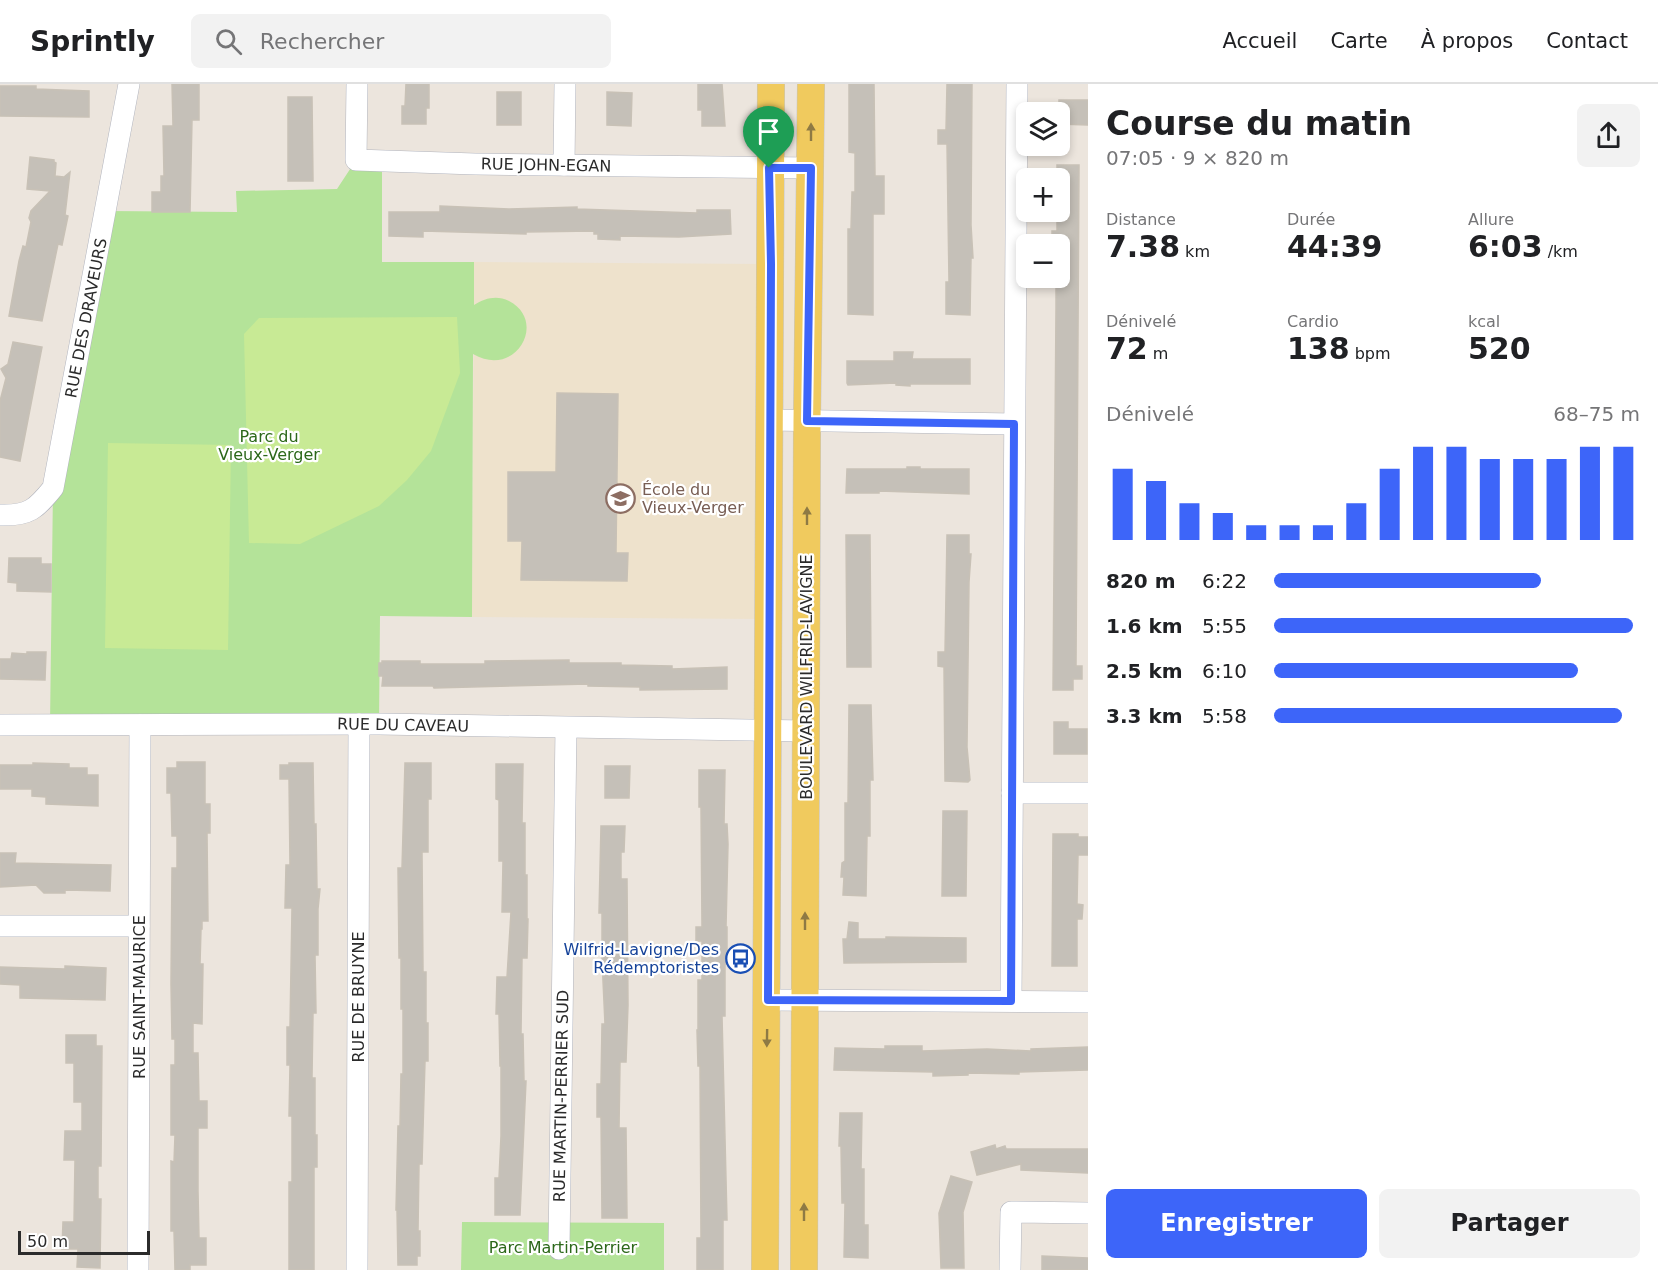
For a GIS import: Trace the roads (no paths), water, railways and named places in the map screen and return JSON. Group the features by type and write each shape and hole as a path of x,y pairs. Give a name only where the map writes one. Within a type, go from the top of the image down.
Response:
{"main road":[{"path":"765,1270 771,84"},
{"name":"BOULEVARD WILFRID-LAVIGNE","path":"804,1270 805,731 811,84"}],"street":[{"name":"RUE DES DRAVEURS","path":"0,515 15,516 37,508 53,488 129,84"},
{"name":"RUE JOHN-EGAN","path":"357,84 356,160 475,165 811,168"},
{"path":"564,165 565,84"},
{"path":"1011,1001 1017,84"},
{"path":"770,420 1014,424"},
{"name":"RUE DU CAVEAU","path":"0,725 359,724 805,731"},
{"name":"RUE DE BRUYNE","path":"357,1270 359,724"},
{"name":"RUE SAINT-MAURICE","path":"138,1270 140,725"},
{"name":"RUE MARTIN-PERRIER SUD","path":"559,1248 566,729"},
{"path":"1012,793 1088,793"},
{"path":"0,926 139,926"},
{"path":"768,1000 1088,1002"},
{"path":"1010,1270 1011,1212 1088,1213"}],"place":[{"name":"École du Vieux-Verger","path":"621,498"},
{"name":"Wilfrid-Lavigne/Des Rédemptoristes","path":"740,958"}],"park label":[{"name":"Parc du Vieux-Verger","path":"269,445"},
{"name":"Parc Martin-Perrier","path":"563,1247"}]}
